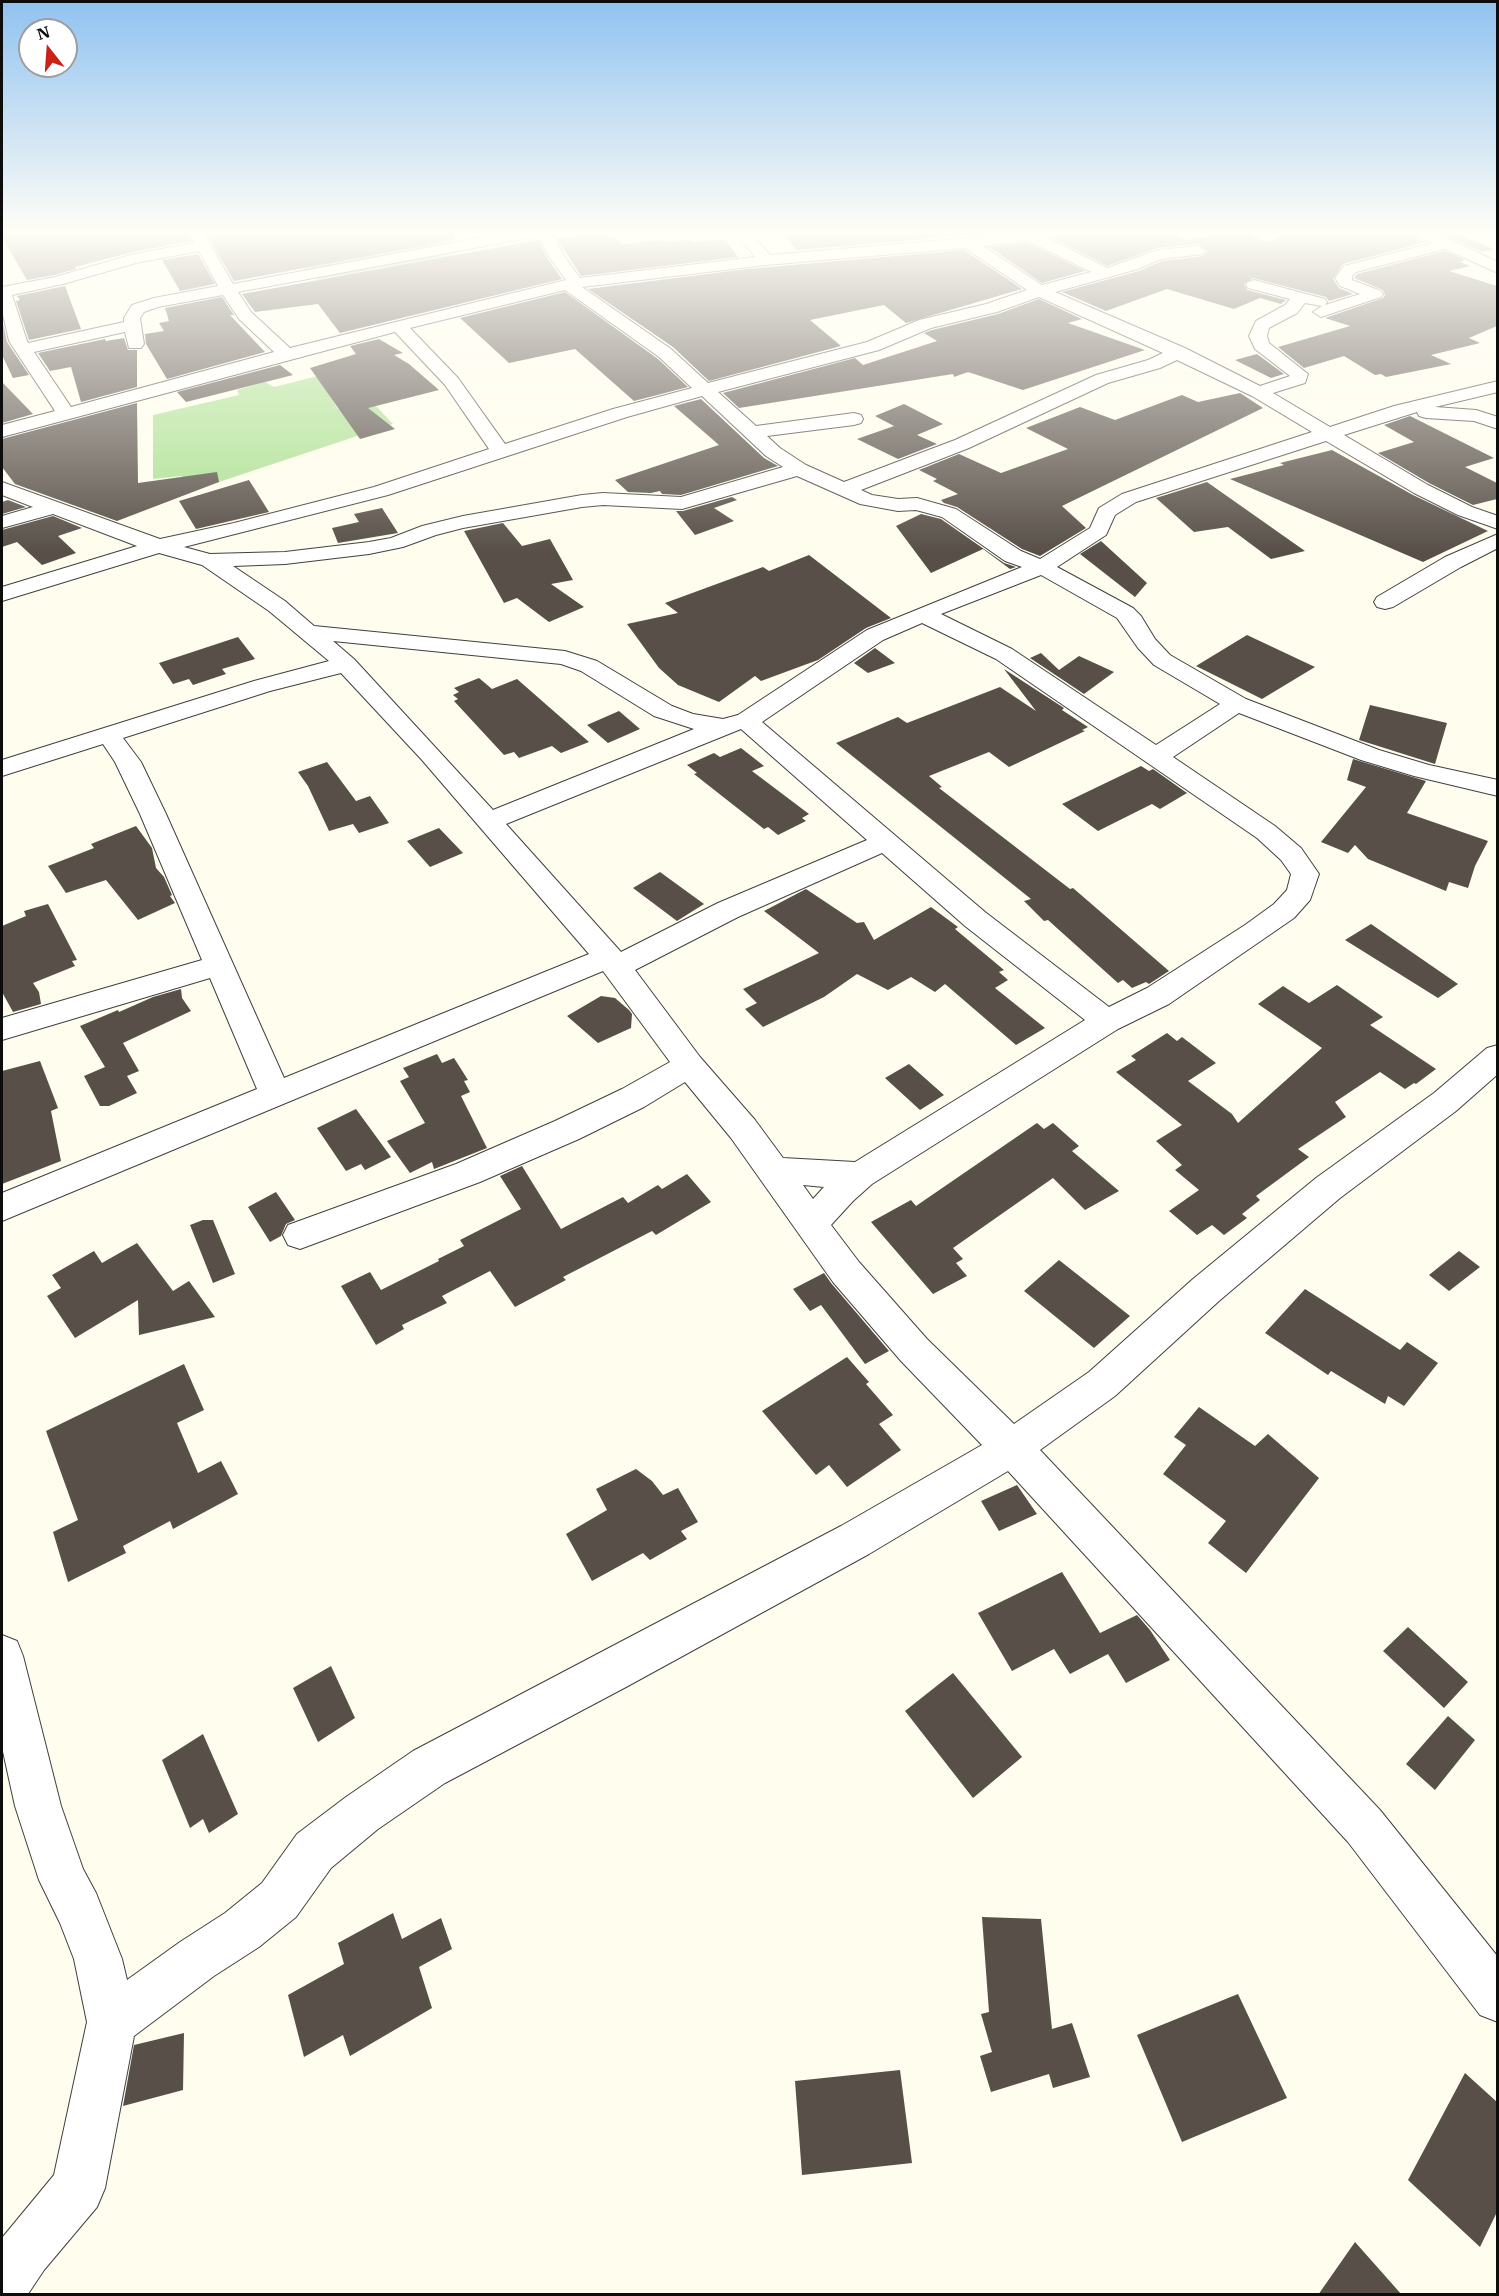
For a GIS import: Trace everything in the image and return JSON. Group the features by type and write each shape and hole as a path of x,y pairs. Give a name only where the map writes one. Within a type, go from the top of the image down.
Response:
{"street":[{"path":"17,339 66,413"},
{"path":"24,349 70,339"},
{"path":"134,339 135,344"},
{"path":"270,339 286,354"},
{"path":"2,431 349,339"},
{"path":"411,339 452,382 468,408 502,453"},
{"path":"646,339 707,390 773,452 799,469 867,500 898,505 917,504 949,513 1013,556 1042,567 1125,613 1133,621 1146,643 1162,660 1237,704 1370,755 1423,771 1497,788"},
{"path":"2,594 158,546 236,529 381,491 620,413 873,346 889,339"},
{"path":"1150,339 1258,392 1421,489 1465,511 1497,523"},
{"path":"1258,392 1299,379 1299,374 1261,345 1259,339"},
{"path":"842,490 962,444 1102,379 1154,364 1179,352"},
{"path":"490,821 735,724 875,635 921,614 1042,567 1100,531 1106,512 1129,498 1401,410 1497,386"},
{"path":"1401,410 1476,417 1497,423"},
{"path":"752,432 854,419"},
{"path":"381,491 400,524 429,530 582,501 603,499 682,503 799,469"},
{"path":"2,488 158,546 210,560 314,555 383,546 400,524"},
{"path":"2,522 51,508"},
{"path":"1385,602 1453,562 1497,540"},
{"path":"210,560 277,606 346,664 490,821 613,962 689,1065 744,1129 846,1272 914,1350 1012,1448 1364,1826 1497,1997"},
{"path":"811,1224 841,1191 860,1175 1107,1021 1158,996 1262,927 1284,910 1300,893 1305,874 1291,854 1266,832 1004,654 921,614"},
{"path":"310,632 566,658 589,666 663,711 687,721 735,724 887,841 975,919 1107,1021"},
{"path":"2,768 262,686 346,664"},
{"path":"1155,757 1237,704"},
{"path":"108,734 128,762 221,965 276,1095"},
{"path":"2,1207 182,1131 613,962 887,841"},
{"path":"2,1029 221,965"},
{"path":"112,2022 197,1959 242,1930 279,1900 314,1851 362,1813 429,1767 845,1546 1012,1448 1102,1384 1206,1290 1301,1210 1445,1102 1497,1056"},
{"path":"300,1235 468,1173 557,1135 633,1098 689,1065"},
{"path":"775,1171 860,1175"},
{"path":"2,1656 38,1806 63,1880 79,1910 98,1959 112,2022 78,2188 25,2251 2,2284"}],"green space":[{"path":"318,376 338,409 375,405 393,424 207,486 185,491 182,476 153,479 153,415 239,395 237,390 265,382 274,387"}],"building":[{"path":"2,339 6,339 29,375 13,378 2,355"},
{"path":"104,339 106,341 124,339 128,350 137,350 137,387 81,402 71,367 50,371 38,353"},
{"path":"146,339 253,339 265,352 167,379 146,344"},
{"path":"379,339 403,353 394,355 409,364 439,390 368,408 395,429 360,439 310,368 356,354 350,346"},
{"path":"483,339 630,339 658,359 688,387 634,401 575,349 509,363"},
{"path":"661,339 833,339 841,346 709,381"},
{"path":"934,339 1114,339 1145,350 1023,390 968,372 954,377 953,374 739,408 723,393 855,358 863,365 937,341"},
{"path":"1305,339 1472,339 1480,343 1431,355 1451,364 1386,377 1381,374 1375,375 1344,356 1304,368 1278,347"},
{"path":"1257,354 1284,374 1271,378 1235,360"},
{"path":"280,365 293,375 186,402 177,392"},
{"path":"2,382 33,414 2,423"},
{"path":"1240,393 1263,408 1062,506 1086,528 1040,556 1022,549 957,507 944,503 941,500 958,494 933,481 937,479 919,470 959,454 1001,473 1068,449 1026,428 1080,407 1115,420 1182,395 1198,402"},
{"path":"701,399 764,458 778,466 681,495 662,494 660,491 628,492 615,480 719,445 674,406"},
{"path":"137,403 138,483 217,472 219,482 117,521 15,484 2,467 2,439"},
{"path":"904,404 943,424 917,435 937,444 898,459 857,439 894,426 875,416"},
{"path":"1410,416 1494,458 1465,467 1497,483 1497,499 1473,505 1429,483 1378,453 1414,442 1384,425"},
{"path":"1332,450 1413,495 1488,531 1423,562 1230,479"},
{"path":"249,480 269,512 196,529 179,501"},
{"path":"1207,482 1305,551 1271,559 1228,527 1194,532 1156,498"},
{"path":"732,497 737,500 714,508 734,521 695,535 676,511 683,511"},
{"path":"8,500 26,507 2,514 2,502"},
{"path":"382,508 398,533 338,543 332,528 359,522 354,514"},
{"path":"921,514 941,519 1004,563 1016,567 1010,569 983,549 931,573 896,526"},
{"path":"53,516 82,528 58,536 76,553 42,565 17,542 2,547 2,530"},
{"path":"503,523 522,546 550,539 573,580 551,584 584,607 549,622 517,598 504,603 464,531"},
{"path":"1101,541 1147,583 1135,597 1080,554"},
{"path":"809,555 891,618 866,628 818,660 761,681 755,676 719,702 678,685 659,668 627,624 678,613 665,603 763,567 769,571"},
{"path":"1247,635 1315,667 1262,699 1196,666"},
{"path":"238,637 255,659 222,669 226,674 193,685 189,679 173,684 159,663"},
{"path":"875,648 895,663 868,673 854,663"},
{"path":"1041,653 1059,670 1079,656 1114,672 1084,694 1030,658"},
{"path":"1004,669 1064,708 1062,710 1088,727 1082,730 1085,731 1009,767 989,752 929,776 942,787 939,788 1070,889 1073,888 1169,971 1149,984 1146,982 1132,988 1123,980 1118,983 1048,920 1044,921 1024,901 1031,899 836,743 898,717 907,723 1000,687 1036,711"},
{"path":"479,678 492,689 517,679 589,742 561,753 552,746 519,758 514,752 504,755 454,701 458,699 453,695 459,692 454,688"},
{"path":"1370,705 1447,723 1435,764 1359,740"},
{"path":"619,711 640,729 608,743 587,725"},
{"path":"741,748 764,766 752,771 809,814 802,818 806,821 778,835 768,827 764,829 694,774 697,773 687,765 714,753 720,757"},
{"path":"1353,759 1426,781 1407,813 1488,841 1475,866 1468,888 1449,882 1446,891 1368,859 1355,845 1348,853 1321,842 1366,787 1347,780"},
{"path":"327,762 356,801 370,796 389,823 359,833 353,824 329,831 308,786 298,772"},
{"path":"1141,766 1149,771 1153,769 1187,793 1160,809 1152,804 1098,831 1062,804"},
{"path":"136,826 152,848 156,868 164,877 172,895 170,896 175,903 138,920 106,880 66,893 48,866 94,848 91,844"},
{"path":"439,828 463,853 430,867 407,841"},
{"path":"660,872 704,904 677,921 633,888"},
{"path":"806,889 857,923 864,922 874,940 931,907 958,927 955,929 1004,970 999,972 1008,980 995,988 1045,1028 1016,1045 945,984 935,992 911,977 888,990 857,974 824,997 763,1027 745,1009 757,1003 743,989 819,953 764,911"},
{"path":"48,904 77,960 72,961 75,966 33,983 39,992 41,1004 13,1012 2,992 2,926 26,916 24,911"},
{"path":"1371,924 1458,984 1438,998 1345,940"},
{"path":"1337,985 1383,1017 1370,1025 1436,1069 1405,1089 1380,1072 1335,1102 1346,1117 1298,1149 1309,1157 1256,1196 1260,1200 1242,1214 1247,1218 1224,1235 1212,1225 1197,1235 1169,1211 1199,1190 1175,1170 1182,1165 1156,1141 1182,1125 1116,1072 1136,1060 1131,1056 1167,1033 1177,1041 1182,1037 1216,1063 1188,1081 1232,1114 1238,1123 1322,1048 1258,1004 1283,986 1309,1003"},
{"path":"181,989 182,998 191,1011 123,1043 139,1071 127,1076 137,1093 109,1106 100,1106 84,1076 105,1067 80,1026 153,997"},
{"path":"601,996 615,998 632,1014 631,1028 598,1043 567,1016"},
{"path":"437,1054 442,1063 454,1058 468,1080 464,1081 470,1092 461,1096 487,1148 434,1169 432,1162 410,1173 387,1141 425,1123 400,1081 409,1077 403,1068"},
{"path":"40,1061 58,1108 51,1111 61,1161 2,1184 2,1071"},
{"path":"909,1064 944,1095 920,1110 885,1078"},
{"path":"356,1109 391,1157 365,1170 361,1164 346,1171 317,1128"},
{"path":"1037,1123 1044,1129 1053,1123 1079,1146 1072,1151 1119,1191 1085,1210 1053,1178 953,1248 963,1259 956,1263 967,1276 933,1294 871,1222 911,1200 916,1206"},
{"path":"522,1166 561,1229 623,1197 628,1203 658,1185 662,1189 687,1174 711,1202 656,1235 652,1231 563,1277 566,1280 515,1307 490,1271 442,1296 447,1303 402,1325 404,1329 376,1345 341,1286 370,1272 381,1290 439,1261 438,1259 464,1246 460,1240 521,1209 500,1176"},
{"path":"276,1192 295,1220 286,1224 281,1236 270,1242 248,1207"},
{"path":"203,1220 213,1220 235,1274 213,1283 190,1225"},
{"path":"137,1243 173,1291 189,1281 215,1317 139,1335 138,1300 75,1338 47,1296 61,1288 52,1275 94,1251 102,1263"},
{"path":"1459,1251 1480,1267 1449,1291 1429,1275"},
{"path":"1059,1260 1130,1316 1094,1348 1024,1291"},
{"path":"824,1273 889,1351 865,1364 821,1305 810,1311 793,1289"},
{"path":"1305,1289 1400,1350 1407,1342 1438,1363 1404,1406 1388,1396 1385,1404 1331,1371 1328,1375 1265,1333"},
{"path":"847,1357 869,1382 866,1384 893,1415 879,1424 901,1450 847,1487 829,1465 816,1475 762,1411"},
{"path":"184,1364 204,1410 177,1423 198,1473 221,1461 238,1494 173,1529 170,1521 123,1546 126,1553 68,1582 53,1532 78,1520 46,1431"},
{"path":"1199,1407 1255,1446 1268,1434 1319,1478 1246,1573 1208,1543 1226,1521 1163,1474 1186,1445 1174,1437"},
{"path":"636,1469 652,1481 663,1495 678,1488 698,1522 681,1531 687,1539 650,1560 643,1553 592,1581 566,1534 607,1510 596,1489"},
{"path":"1017,1485 1037,1514 999,1531 981,1501"},
{"path":"1062,1572 1100,1633 1137,1615 1170,1660 1126,1683 1108,1654 1070,1674 1054,1649 1012,1671 978,1613"},
{"path":"1408,1627 1468,1682 1444,1708 1383,1651"},
{"path":"331,1666 355,1718 318,1742 293,1688"},
{"path":"953,1673 1022,1757 973,1798 905,1711"},
{"path":"1448,1716 1475,1740 1435,1790 1406,1764"},
{"path":"203,1734 238,1814 209,1833 203,1819 190,1828 162,1760"},
{"path":"393,1913 402,1939 441,1918 452,1949 419,1967 432,2008 350,2056 343,2035 304,2057 288,1995 344,1964 338,1943"},
{"path":"982,1917 1041,1919 1052,2029 1072,2023 1090,2077 1053,2088 1049,2074 991,2092 980,2056 992,2052 981,2014 989,2012"},
{"path":"1238,1994 1287,2098 1182,2142 1137,2035"},
{"path":"184,2033 183,2090 123,2106 134,2045"},
{"path":"900,2070 912,2163 802,2175 795,2081"},
{"path":"1465,2073 1497,2102 1497,2212 1480,2247 1408,2180"},
{"path":"1355,2242 1402,2295 1318,2295"}]}
